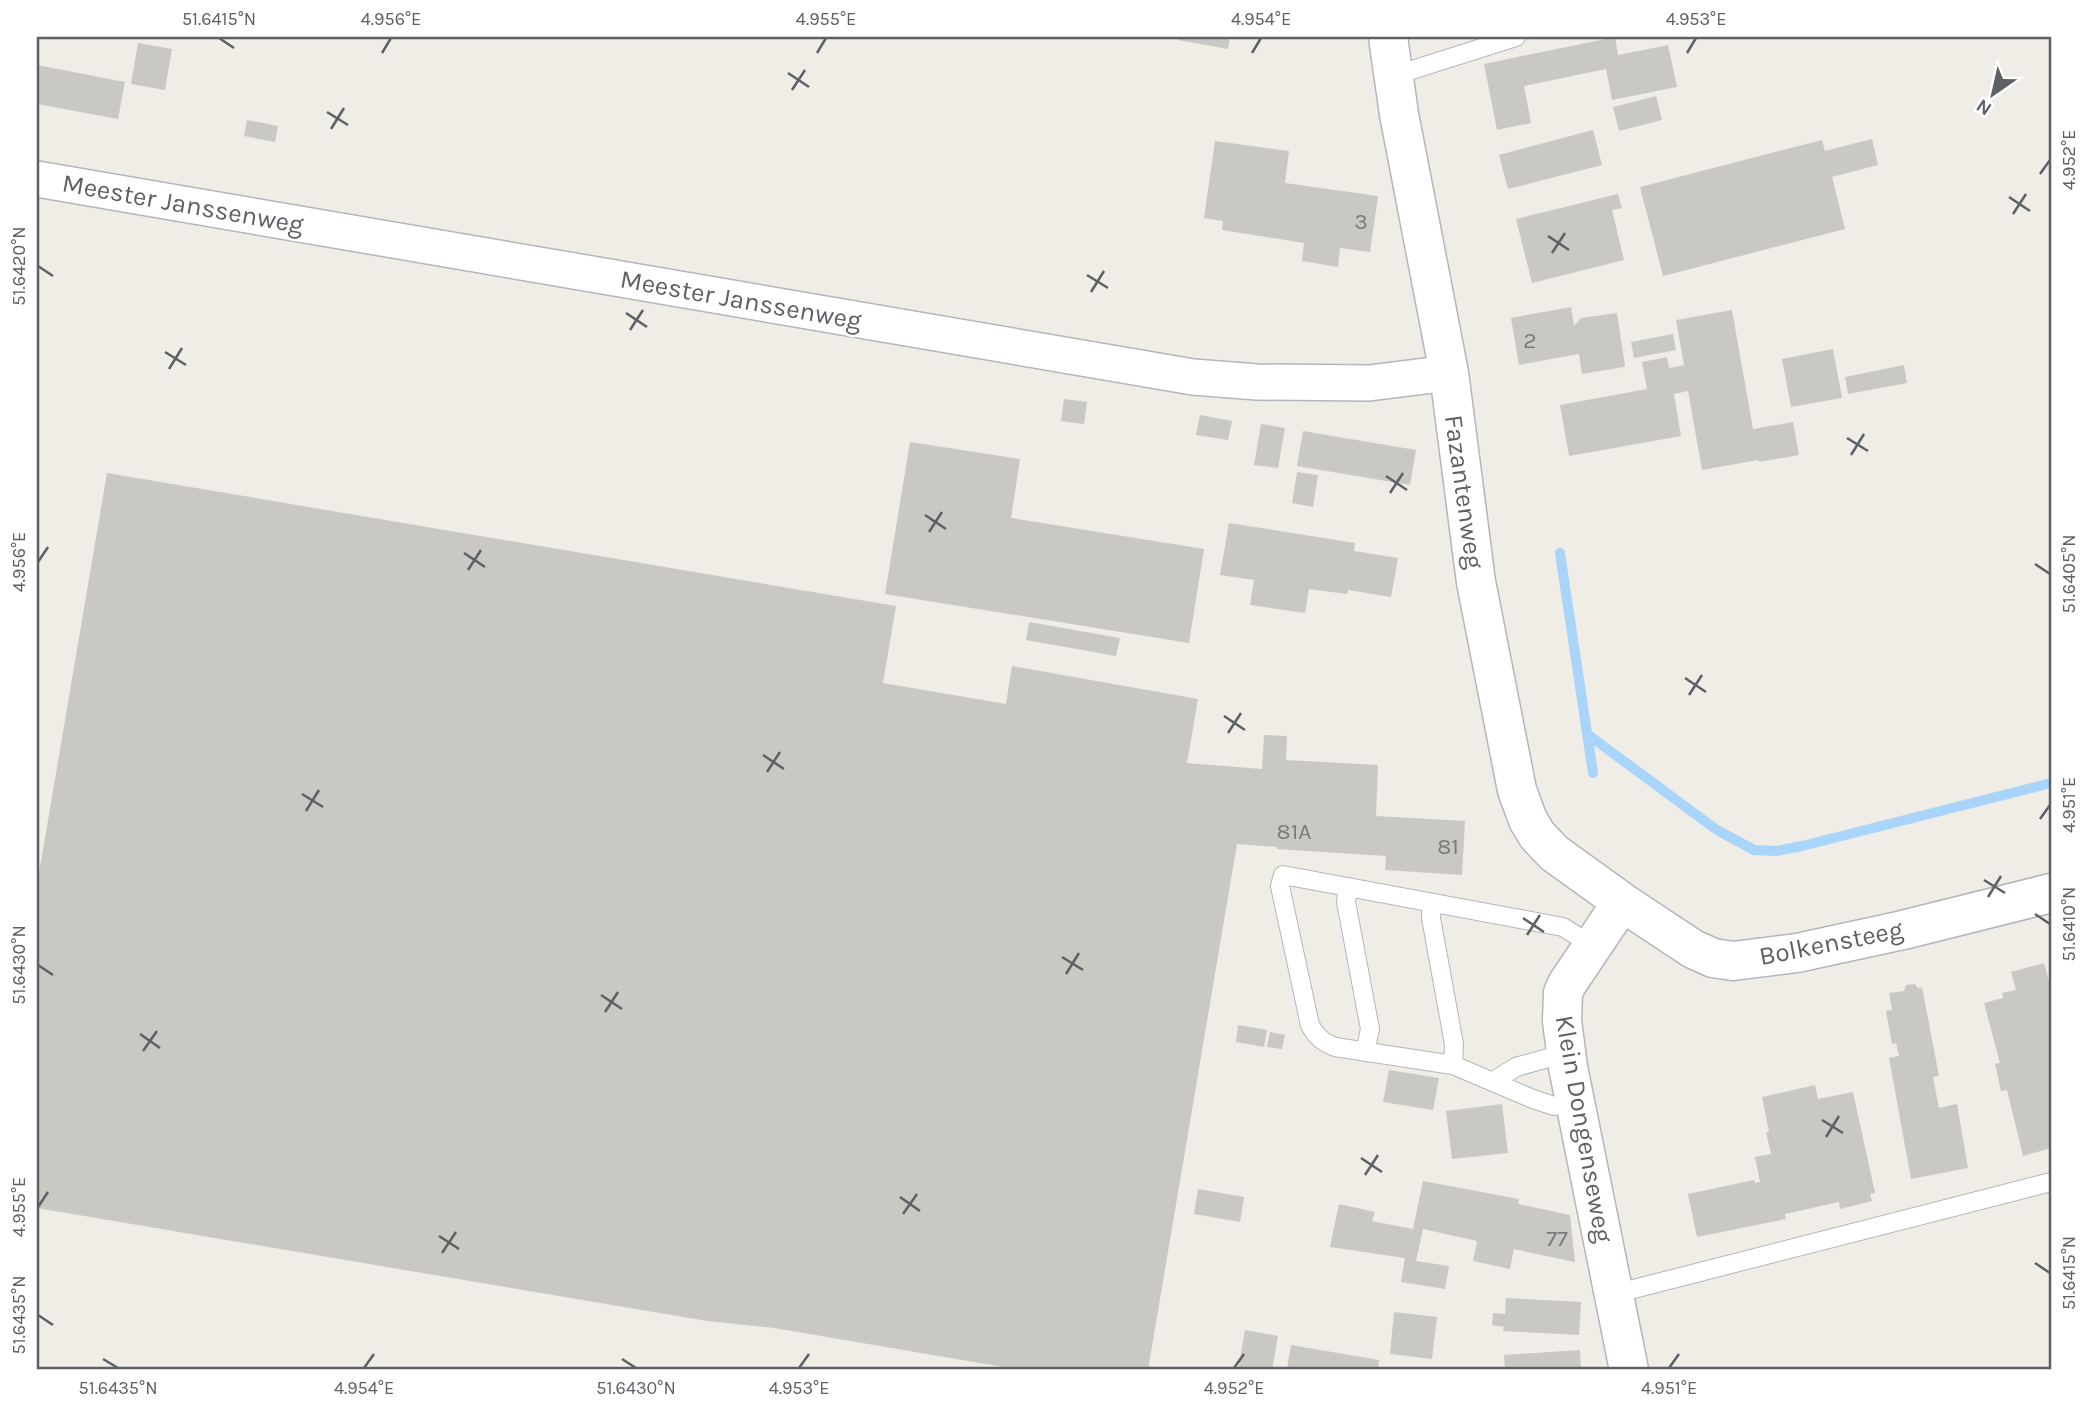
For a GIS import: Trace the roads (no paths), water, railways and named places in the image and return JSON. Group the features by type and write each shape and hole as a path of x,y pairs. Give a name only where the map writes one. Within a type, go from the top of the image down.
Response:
{"street":[{"name":"Fazantenweg","path":"1388,37 1415,204 1449,373 1476,582 1517,790 1528,820 1553,853 1622,902"},
{"name":"Meester Janssenweg","path":"37,179 1193,377 1256,382 1369,383 1449,373"},
{"name":"Bolkensteeg","path":"1622,902 1693,949 1713,958 1733,961 1797,953 2051,893"},
{"name":"Klein Dongenseweg","path":"1622,902 1567,984 1563,993 1562,1021 1575,1101 1629,1370"}],"lane":[{"path":"1394,76 1516,37"},
{"path":"1575,1101 1554,1106 1453,1065 1335,1047 1324,1042 1315,1035 1310,1025 1280,886 1283,875 1563,927 1593,946"},
{"path":"1348,887 1346,902 1370,1029 1365,1052"},
{"path":"1432,903 1431,918 1454,1044 1453,1065"},
{"path":"1492,1082 1516,1067 1566,1053"},
{"path":"1614,1294 2051,1182"}],"waterway":[{"path":"1560,553 1593,773"},
{"path":"1587,734 1717,830 1754,850 1776,851 1802,846 2051,783"}]}
